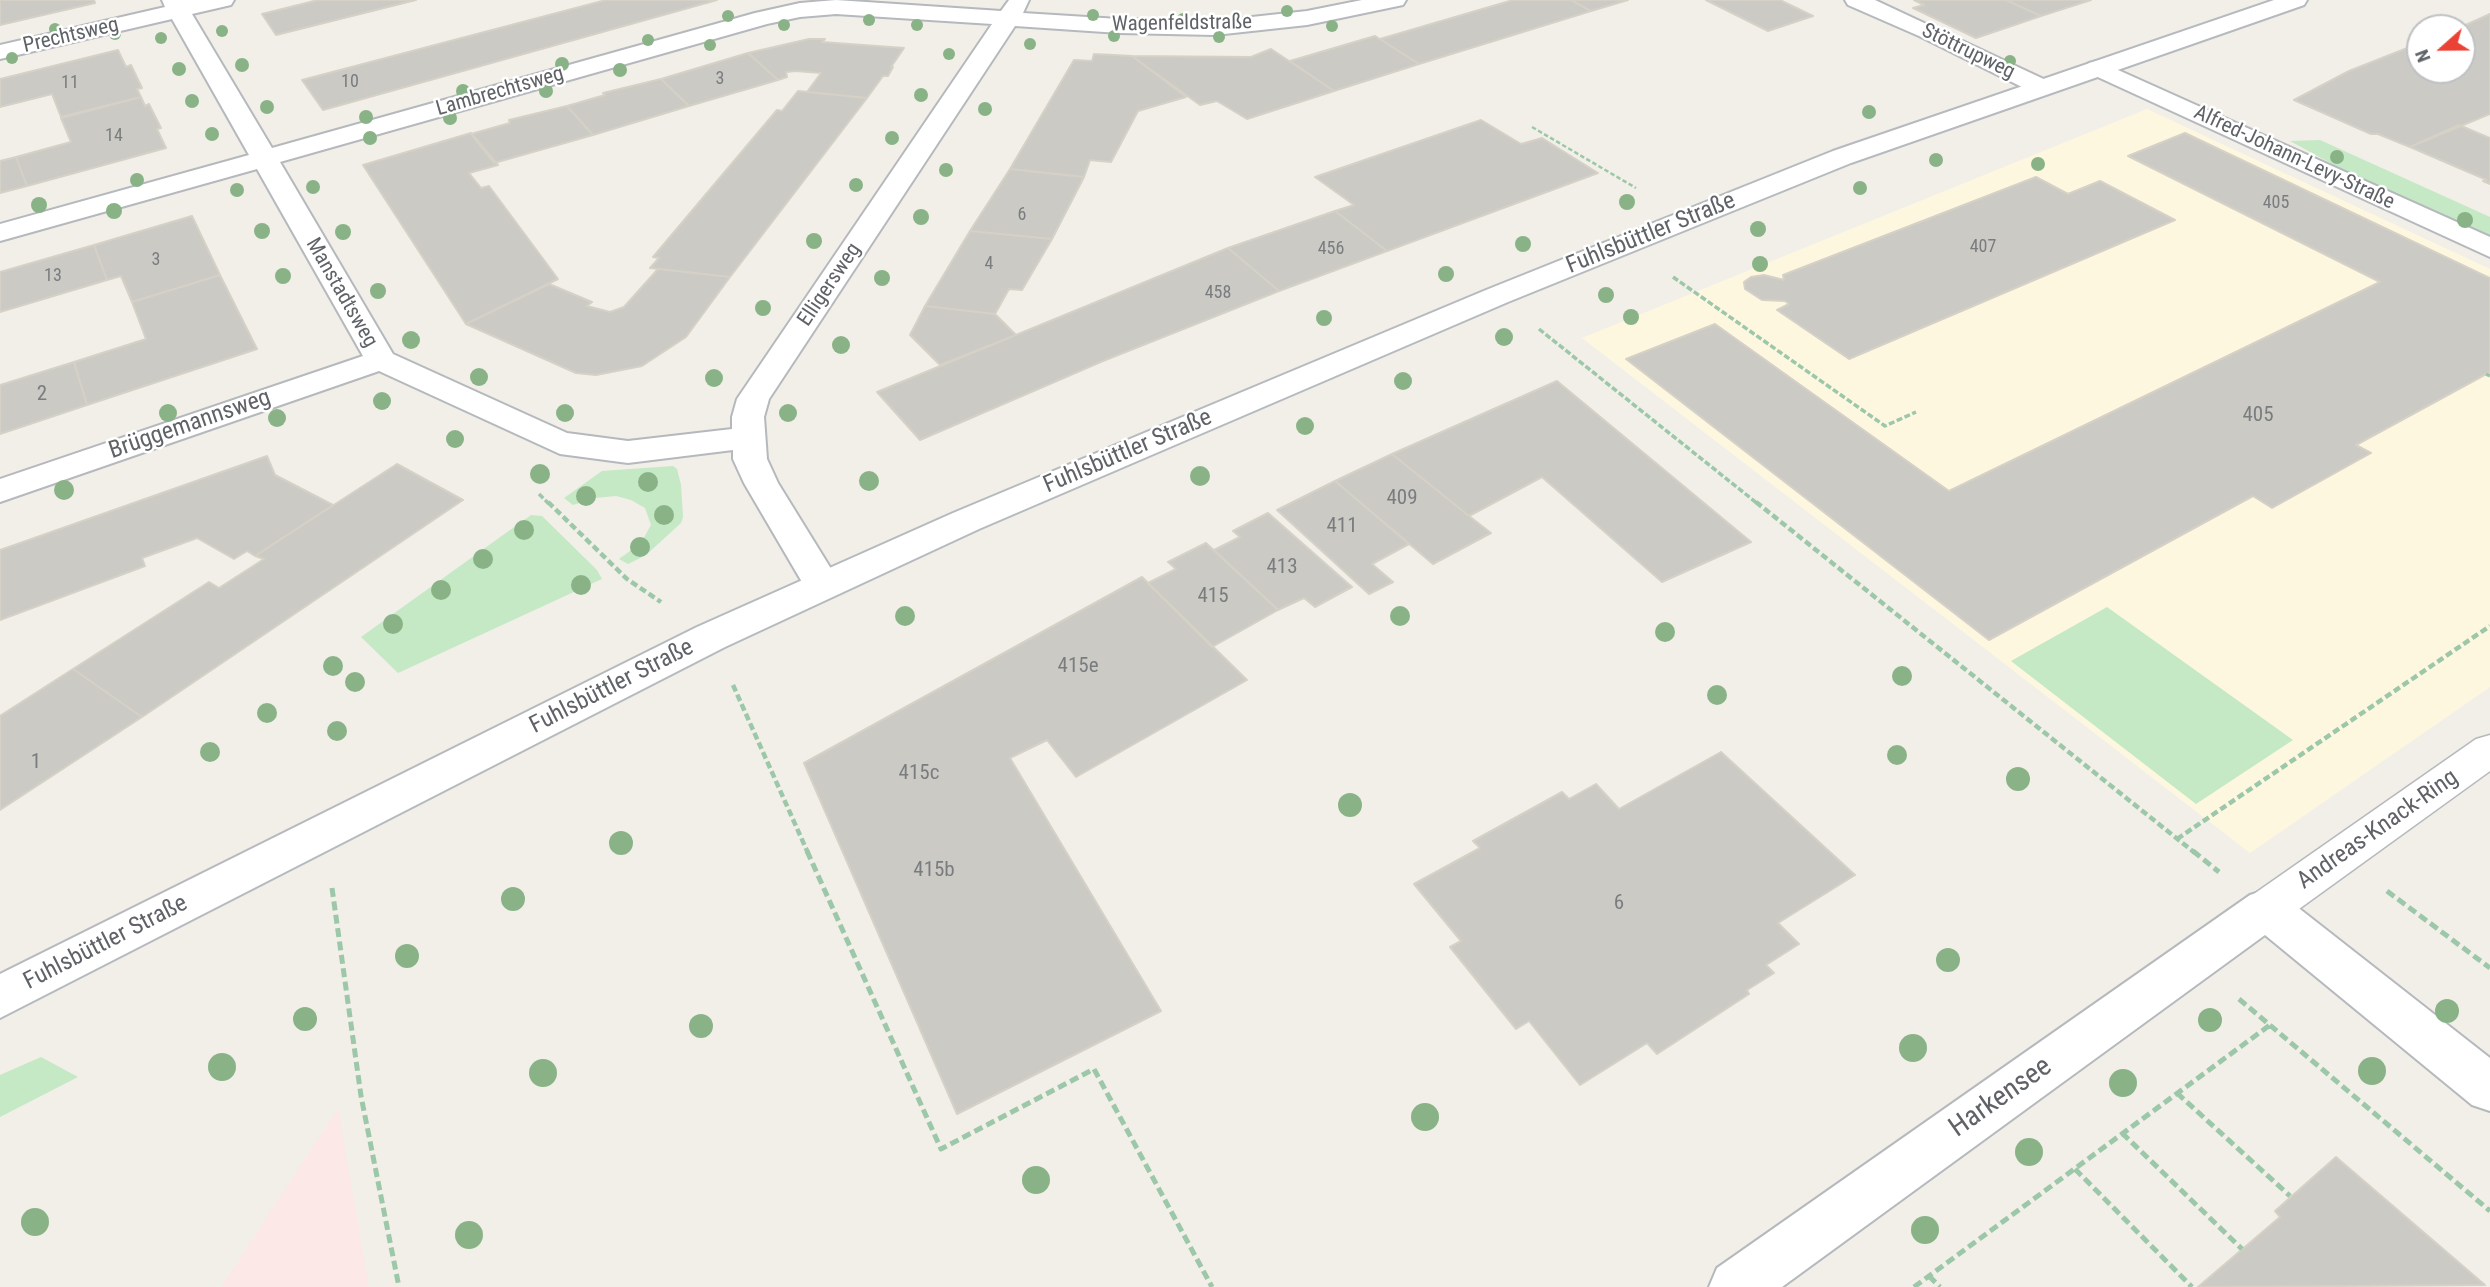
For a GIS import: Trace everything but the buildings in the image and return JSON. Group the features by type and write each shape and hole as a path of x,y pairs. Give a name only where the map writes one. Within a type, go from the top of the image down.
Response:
{"street":[{"name":"Prechtsweg","path":"0,52 176,5 223,0"},
{"name":"Wagenfeldstraße","path":"1014,9 1119,26 1216,28 1307,18 1395,0"},
{"name":"Stöttrupweg","path":"1856,0 2041,87"},
{"name":"Fuhlsbüttler Straße","path":"0,997 711,637 822,584 1497,296 1842,157 2296,0"},
{"name":"Manstadtsweg","path":"176,5 381,360 560,443 628,452 747,438"},
{"name":"Lambrechtsweg","path":"0,233 763,18 800,10 836,7 1014,9"},
{"name":"Elligersweg","path":"822,584 755,472 747,438 748,417 753,399 1014,9"},
{"name":"Alfred-Johann-Levy-Straße","path":"2098,68 2490,248"},
{"name":"Brüggemannsweg","path":"0,491 381,360"},
{"path":"2266,909 2490,1088"},
{"name":"Harkensee","path":"1736,1287 2266,909"}],"lane":[{"name":"Andreas-Knack-Ring","path":"2266,909 2490,750"}],"path":[{"path":"1532,127 1688,219"},
{"path":"1627,244 1885,426 1916,412"},
{"path":"1497,296 2266,909"},
{"path":"539,494 628,579 711,637 942,1149 1094,1069 1212,1287"},
{"path":"2177,839 2490,626"},
{"path":"326,832 342,971 361,1096 399,1287"},
{"path":"2341,857 2490,968"},
{"path":"2233,995 2490,1211"},
{"path":"1914,1287 2270,1025"},
{"path":"2177,1093 2290,1196"},
{"path":"2122,1133 2242,1250"},
{"path":"2075,1169 2192,1287"},
{"path":"1929,1276 1940,1287"}],"shaded area":[{"path":"2147,109 2490,269 2490,687 2250,853 1582,338"},
{"path":"338,1108 369,1287 221,1287 235,1266"}],"green space":[{"path":"2320,140 2490,217 2490,239 2374,187 2290,141"},
{"path":"673,466 677,469 681,485 681,523 646,555 628,564 619,559 641,543 651,525 645,508 616,496 595,498 573,505 564,498 602,471"},
{"path":"531,515 542,516 597,570 602,579 398,673 361,637"},
{"path":"2107,607 2293,740 2196,804 2011,661"},
{"path":"41,1057 78,1077 0,1117 0,1075"}]}
